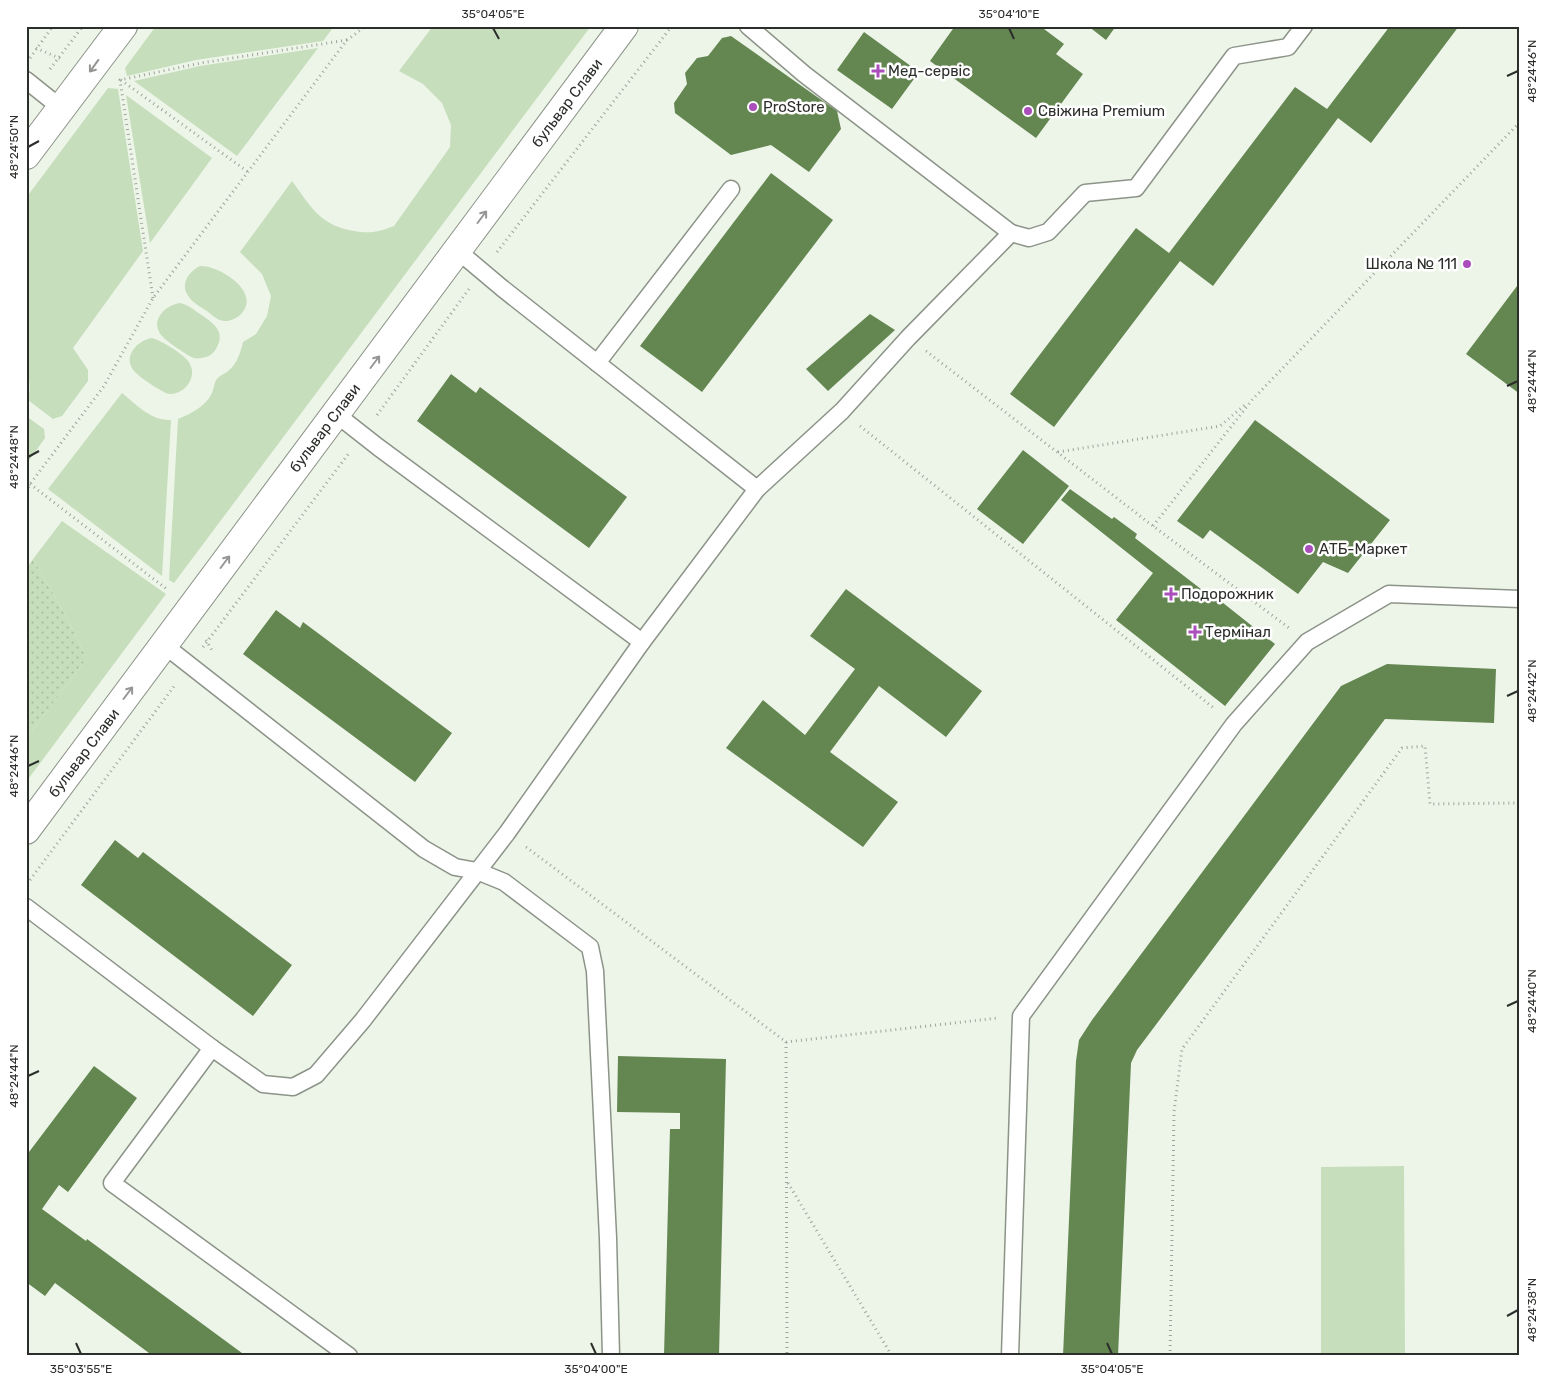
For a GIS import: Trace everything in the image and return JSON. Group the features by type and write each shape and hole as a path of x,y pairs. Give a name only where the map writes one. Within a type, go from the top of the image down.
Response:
{"main road":[{"path":"26,155 123,26"},
{"name":"бульвар Слави","path":"26,830 624,26"}],"lane":[{"path":"748,26 804,74 1011,233 1029,238 1048,232 1085,193 1136,188 1234,56 1288,47 1304,26"},
{"path":"31,84 61,108"},
{"path":"597,363 732,189"},
{"path":"26,907 212,1048 263,1084 292,1087 316,1075 363,1020 507,833 642,642 757,488 842,412 908,338 1011,233"},
{"path":"458,251 502,288 757,488"},
{"path":"336,414 642,642"},
{"path":"1010,1356 1021,1016 1234,724 1307,642 1389,594 1520,599"},
{"path":"164,645 424,849 455,867 477,871 504,882 590,947 595,971 608,1238 611,1356"},
{"path":"212,1048 112,1183 349,1356"}],"path":[{"path":"26,62 53,26"},
{"path":"31,84 58,58 83,26"},
{"path":"26,492 30,484 104,386 153,298 347,40 366,26"},
{"path":"120,80 201,63 347,40"},
{"path":"36,48 90,71 120,80 248,172"},
{"path":"120,80 153,298"},
{"path":"1153,526 1252,400 1520,122"},
{"path":"908,338 1307,642"},
{"path":"1057,452 1220,426 1252,400"},
{"path":"842,412 1234,724"},
{"path":"30,484 175,595 189,611 214,654"},
{"path":"1170,1356 1174,1112 1182,1049 1402,748 1425,746 1430,804 1520,804"},
{"path":"507,833 786,1042 1021,1016"},
{"path":"786,1042 787,1356"},
{"path":"787,1181 892,1356"}],"green space":[{"path":"156,26 329,26 332,29 323,41 196,60 127,76 125,68"},
{"path":"433,26 591,26 174,583 169,580 178,419 198,409 206,402 213,391 216,380 236,362 243,342 256,334 267,316 271,296 262,274 240,252 292,181 322,218 339,227 366,232 394,226 450,147 451,125 442,103 423,84 399,71"},
{"path":"318,48 237,156 134,81 200,66"},
{"path":"108,88 118,89 143,251 73,348 88,370 88,381 62,416 53,419 28,400 30,386 26,372 26,198"},
{"path":"126,95 212,158 150,243"},
{"path":"200,266 217,270 227,275 242,289 246,297 246,306 239,316 228,321 220,320 191,299 186,292 185,283 192,271"},
{"path":"180,303 190,307 209,320 219,332 219,341 215,351 209,356 191,357 168,341 158,330 158,319 164,310"},
{"path":"152,338 177,351 191,366 192,372 189,383 181,391 170,394 152,385 134,371 130,360 133,350 137,345"},
{"path":"122,393 151,415 164,420 171,420 162,576 48,489"},
{"path":"26,416 44,429 45,438 26,465"},
{"path":"62,521 166,594 26,782 26,739 87,658 62,609 33,559"},
{"path":"33,559 62,609 87,658 26,739 26,569"},
{"path":"1404,1166 1405,1356 1321,1356 1321,1167"}],"building":[{"path":"955,26 1040,26 1064,44 1056,54 1083,74 1036,138 930,61"},
{"path":"1088,26 1116,26 1106,40"},
{"path":"1390,26 1459,26 1371,143 1338,118 1213,286 1180,261 1054,427 1010,394 1136,228 1169,253 1295,87 1327,109"},
{"name":"Мед-сервіс","path":"864,32 919,72 892,109 837,70"},
{"name":"ProStore","path":"731,36 837,111 841,129 809,172 771,145 731,155 675,113 674,103 687,84 685,73 697,58 708,56 722,38"},
{"path":"771,173 833,220 702,392 640,346"},
{"path":"1520,282 1520,394 1466,354"},
{"path":"870,314 895,330 828,391 806,369"},
{"path":"451,374 476,393 480,387 627,497 589,548 417,421"},
{"path":"1255,420 1390,520 1348,573 1323,562 1298,594 1210,530 1203,539 1177,521"},
{"path":"1023,450 1069,486 1023,544 977,509"},
{"name":"Термінал","path":"1070,489 1137,534 1135,538 1206,593 1208,591 1275,644 1225,706 1116,620 1153,573 1061,500"},
{"path":"846,589 982,691 946,737 879,686 830,752 898,802 863,847 726,748 763,700 805,735 855,669 810,636"},
{"path":"276,610 300,628 303,622 452,733 415,782 243,654"},
{"path":"1387,664 1496,669 1494,723 1385,719 1137,1050 1131,1063 1118,1356 1063,1356 1076,1061 1079,1040 1341,686"},
{"path":"115,840 138,858 143,852 292,965 253,1016 81,885"},
{"path":"618,1056 726,1059 719,1356 664,1356 670,1129 680,1129 680,1113 617,1112"},
{"path":"94,1066 137,1098 68,1192 59,1185 42,1209 86,1241 87,1239 246,1356 153,1356 55,1283 45,1296 26,1282 26,1156"}],"place":[{"name":"Мед-сервіс","path":"878,71"},
{"name":"ProStore","path":"753,107"},
{"name":"Свіжина Premium","path":"1028,111"},
{"name":"Школа № 111","path":"1467,264"},
{"name":"АТБ-Маркет","path":"1309,549"},
{"name":"Подорожник","path":"1171,594"},
{"name":"Термінал","path":"1195,632"}]}
